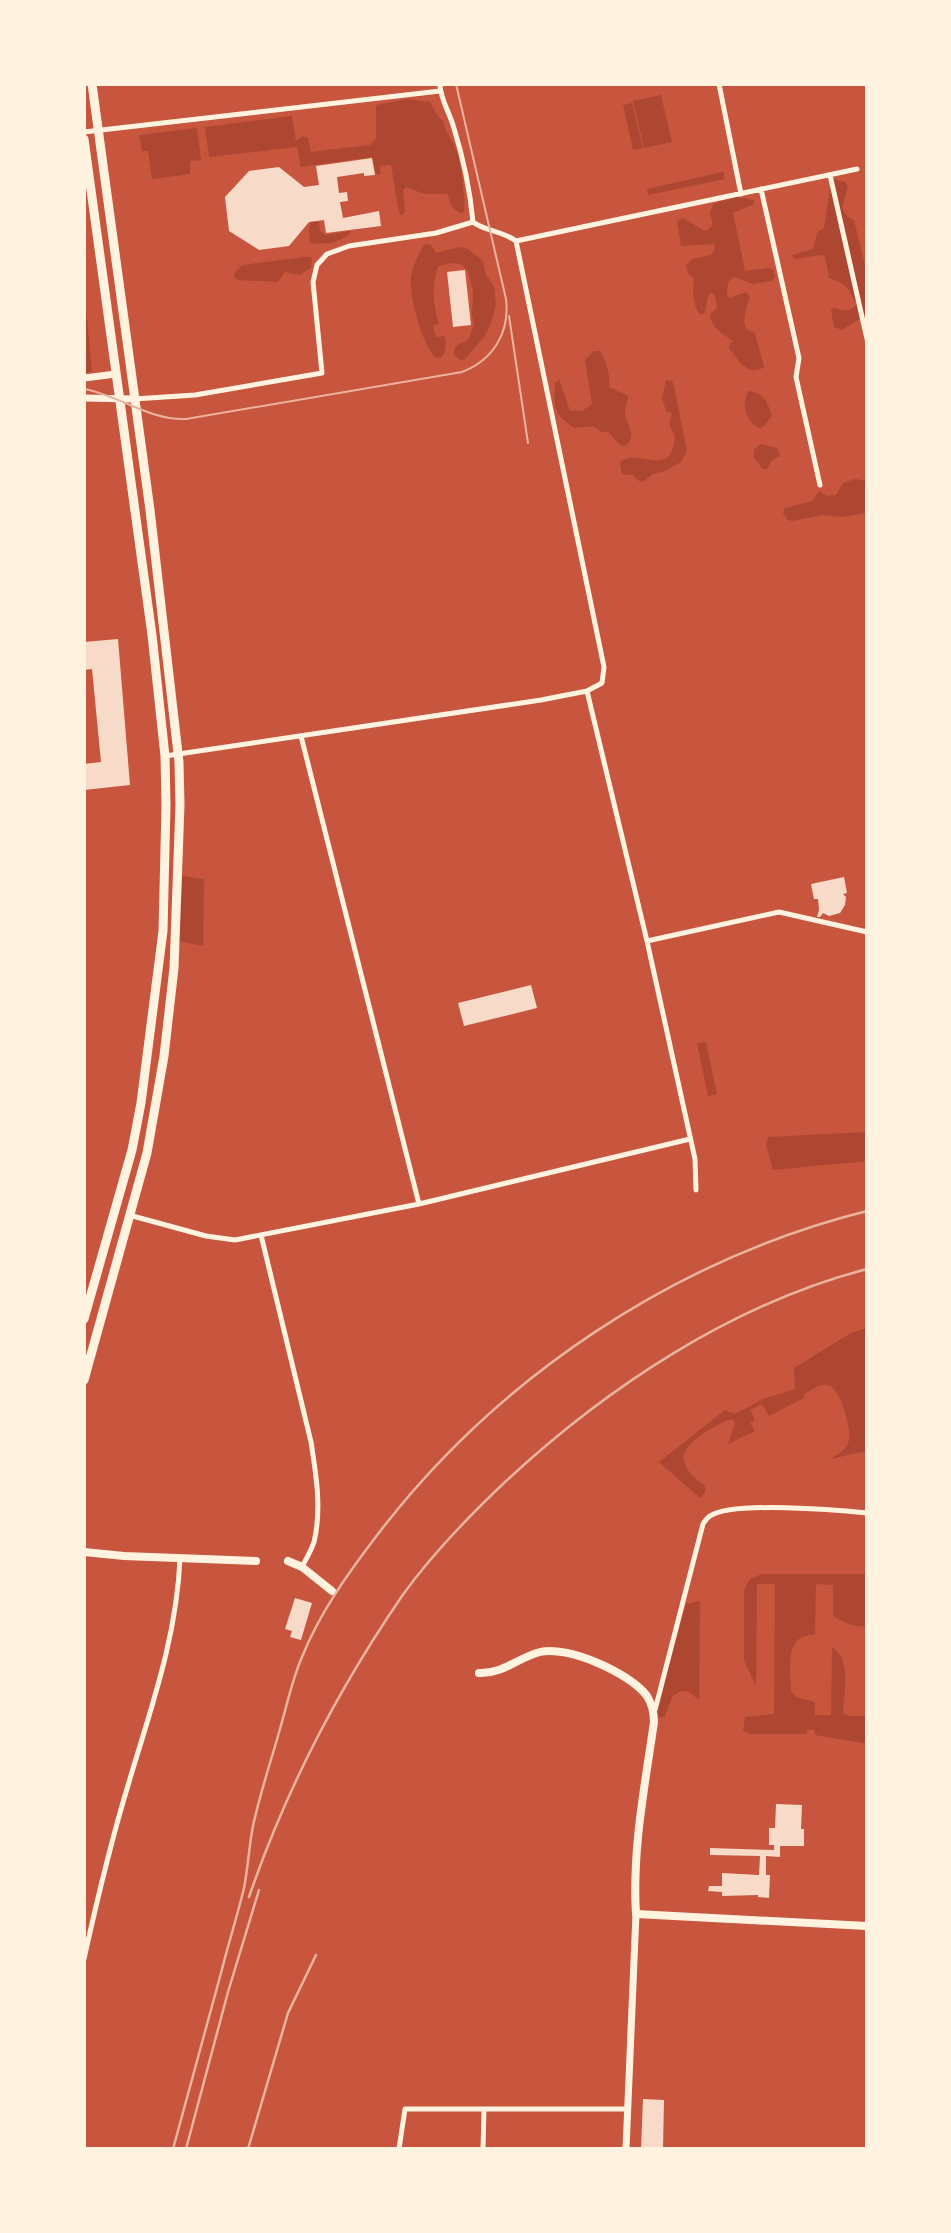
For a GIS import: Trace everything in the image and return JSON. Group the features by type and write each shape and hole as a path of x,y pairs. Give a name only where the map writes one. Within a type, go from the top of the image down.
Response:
{"main road":[{"path":"84,1380 150,1143 174,968 180,805 179,755 152,523 92,84"},
{"path":"84,139 152,635 165,757 163,931 149,1055 132,1150 84,1319"},
{"path":"84,1552 256,1561"},
{"path":"288,1561 302,1567 332,1591"},
{"path":"479,1673 493,1673 540,1652 554,1651 576,1655 617,1674 637,1685 648,1698 654,1713 637,1850 636,1914 867,1926"}],"street":[{"path":"719,84 741,194"},
{"path":"84,132 440,87 453,123 470,191 473,222 508,235 516,241 604,667 602,683 587,691 165,757"},
{"path":"516,241 858,169"},
{"path":"830,175 867,339"},
{"path":"761,189 799,358 796,377 820,485"},
{"path":"84,398 195,395 322,373 313,282 317,265 327,254 342,248 436,233 473,222"},
{"path":"84,378 116,374"},
{"path":"587,691 647,941 695,1160 696,1190"},
{"path":"301,736 419,1204"},
{"path":"647,941 779,912 867,932"},
{"path":"129,1215 224,1240 235,1240 419,1204 690,1139"},
{"path":"261,1235 316,1472 316,1530 313,1545 302,1567"},
{"path":"654,1713 703,1524 709,1516 720,1512 811,1507 867,1513"},
{"path":"84,1959 106,1860 169,1648 179,1594 180,1558"},
{"path":"626,2149 636,1914"},
{"path":"399,2149 405,2109 627,2109"},
{"path":"483,2149 484,2109"}],"shaded area":[{"path":"661,95 672,142 644,148 633,101"},
{"path":"407,99 430,102 444,123 460,162 464,212 460,213 452,207 447,194 424,194 406,187 403,190 405,212 402,215 399,213 391,165 380,166 381,174 376,174 372,157 301,167 297,147 209,157 205,127 292,116 296,141 303,136 308,138 311,152 369,147 376,138 376,105"},
{"path":"632,103 643,148 633,150 623,105"},
{"path":"197,128 201,160 190,161 190,174 152,179 148,151 142,151 139,135"},
{"path":"723,172 725,179 648,195 647,189"},
{"path":"833,179 845,182 848,186 842,208 847,216 854,220 867,273 867,314 842,330 834,327 831,310 834,307 849,310 855,307 857,304 849,290 829,278 825,257 822,255 794,259 792,255 813,249 817,233 824,228"},
{"path":"736,197 754,200 754,204 733,213 745,271 773,269 775,277 772,281 753,284 734,277 728,282 727,295 730,298 746,292 750,298 744,321 746,329 755,333 764,367 758,370 748,369 740,362 728,347 733,341 712,323 710,314 717,308 715,295 711,293 708,296 705,313 701,315 698,311 694,298 694,279 688,274 686,265 692,259 711,255 715,248 714,244 681,246 677,222 682,218 706,231 713,225 710,213 713,204"},
{"path":"311,222 319,222 320,230 325,235 351,231 332,242 310,243"},
{"path":"426,244 431,245 436,253 459,247 468,249 483,261 486,275 494,286 496,305 491,323 484,337 465,359 461,360 454,355 454,349 468,340 474,324 473,292 468,271 462,265 453,263 439,266 436,272 434,302 439,323 433,326 436,337 444,336 445,339 446,347 442,357 436,358 421,332 412,296 411,277 417,258"},
{"path":"311,257 311,268 299,275 285,272 278,282 238,280 234,277 235,272 243,265"},
{"path":"84,286 92,372 84,373"},
{"path":"594,351 600,351 604,359 609,387 628,396 625,413 631,437 626,446 620,445 608,432 602,432 592,426 574,428 556,409 555,383 559,379 570,411 582,411 592,404 585,360"},
{"path":"666,380 672,381 674,386 687,451 681,462 653,474 643,482 633,475 622,474 620,462 627,458 661,460 668,457 673,449 675,436 669,424 672,413 666,411 662,398"},
{"path":"749,391 762,396 769,406 772,416 763,427 754,425 746,411 745,401"},
{"path":"760,444 777,448 780,456 772,460 767,469 763,469 754,458 754,450"},
{"path":"855,479 867,481 867,513 842,517 823,515 792,521 783,513 785,508 812,501 819,491 827,496 836,495 843,483"},
{"path":"182,876 204,879 203,946 179,941"},
{"path":"706,1042 717,1094 708,1096 697,1043"},
{"path":"867,1132 867,1161 773,1170 766,1145 768,1137"},
{"path":"867,1328 867,1451 830,1459 846,1446 849,1435 841,1401 833,1388 825,1384 815,1387 803,1395 804,1398 769,1416 762,1404 750,1410 755,1420 750,1423 755,1431 728,1444 735,1423 732,1419 694,1441 684,1454 684,1460 689,1472 705,1486 705,1493 700,1498 659,1462 725,1410 735,1414 763,1399 795,1389 794,1368 851,1333"},
{"path":"761,1574 867,1574 867,1626 854,1625 833,1616 833,1585 816,1584 815,1634 801,1638 795,1644 790,1671 791,1691 796,1697 815,1702 815,1715 831,1715 832,1647 838,1652 845,1668 843,1713 850,1716 867,1716 867,1741 863,1743 815,1735 814,1730 807,1730 807,1734 751,1734 743,1731 745,1717 774,1714 775,1584 757,1584 756,1685 744,1661 744,1591 749,1580"},
{"path":"700,1601 699,1700 689,1692 681,1691 673,1696 665,1716 660,1718 656,1712 686,1604"}],"building":[{"path":"372,158 375,175 364,176 364,173 337,177 339,193 347,192 348,201 340,202 343,218 379,211 381,226 326,233 324,220 309,222 289,246 259,250 229,231 225,197 249,171 279,167 304,187 319,185 316,166"},
{"path":"465,270 471,325 453,327 447,272"},
{"path":"118,639 130,785 84,790 84,764 101,762 92,669 84,670 84,642"},
{"path":"844,877 847,893 843,894 846,897 845,905 840,913 829,916 823,913 817,917 818,899 814,899 811,884"},
{"path":"531,985 537,1008 464,1026 458,1003"},
{"path":"295,1598 312,1603 301,1640 290,1637 292,1631 285,1629"},
{"path":"776,1804 802,1805 801,1829 804,1829 804,1846 780,1846 780,1857 766,1856 766,1875 770,1875 769,1898 758,1895 722,1896 722,1892 708,1891 709,1886 722,1886 722,1873 759,1875 760,1856 710,1855 710,1848 774,1850 774,1845 769,1845 769,1828 775,1828"},
{"path":"643,2099 664,2100 663,2149 641,2149"}],"tram line":[{"path":"84,389 110,396 160,416 186,419 462,372 483,360 491,353 502,334 507,311 506,299 456,84"},
{"path":"509,316 528,443"}],"railway":[{"path":"173,2149 241,1899 256,1814 295,1675 326,1608 367,1548 426,1477 478,1424 535,1375 596,1332 660,1293 726,1260 796,1232 867,1211"},
{"path":"249,1897 279,1819 335,1704 402,1596 438,1551 478,1509 544,1447 585,1414 673,1353 768,1304 817,1284 867,1269"},
{"path":"186,2149 228,1992 259,1890"},
{"path":"248,2149 288,2013 316,1955"}]}
